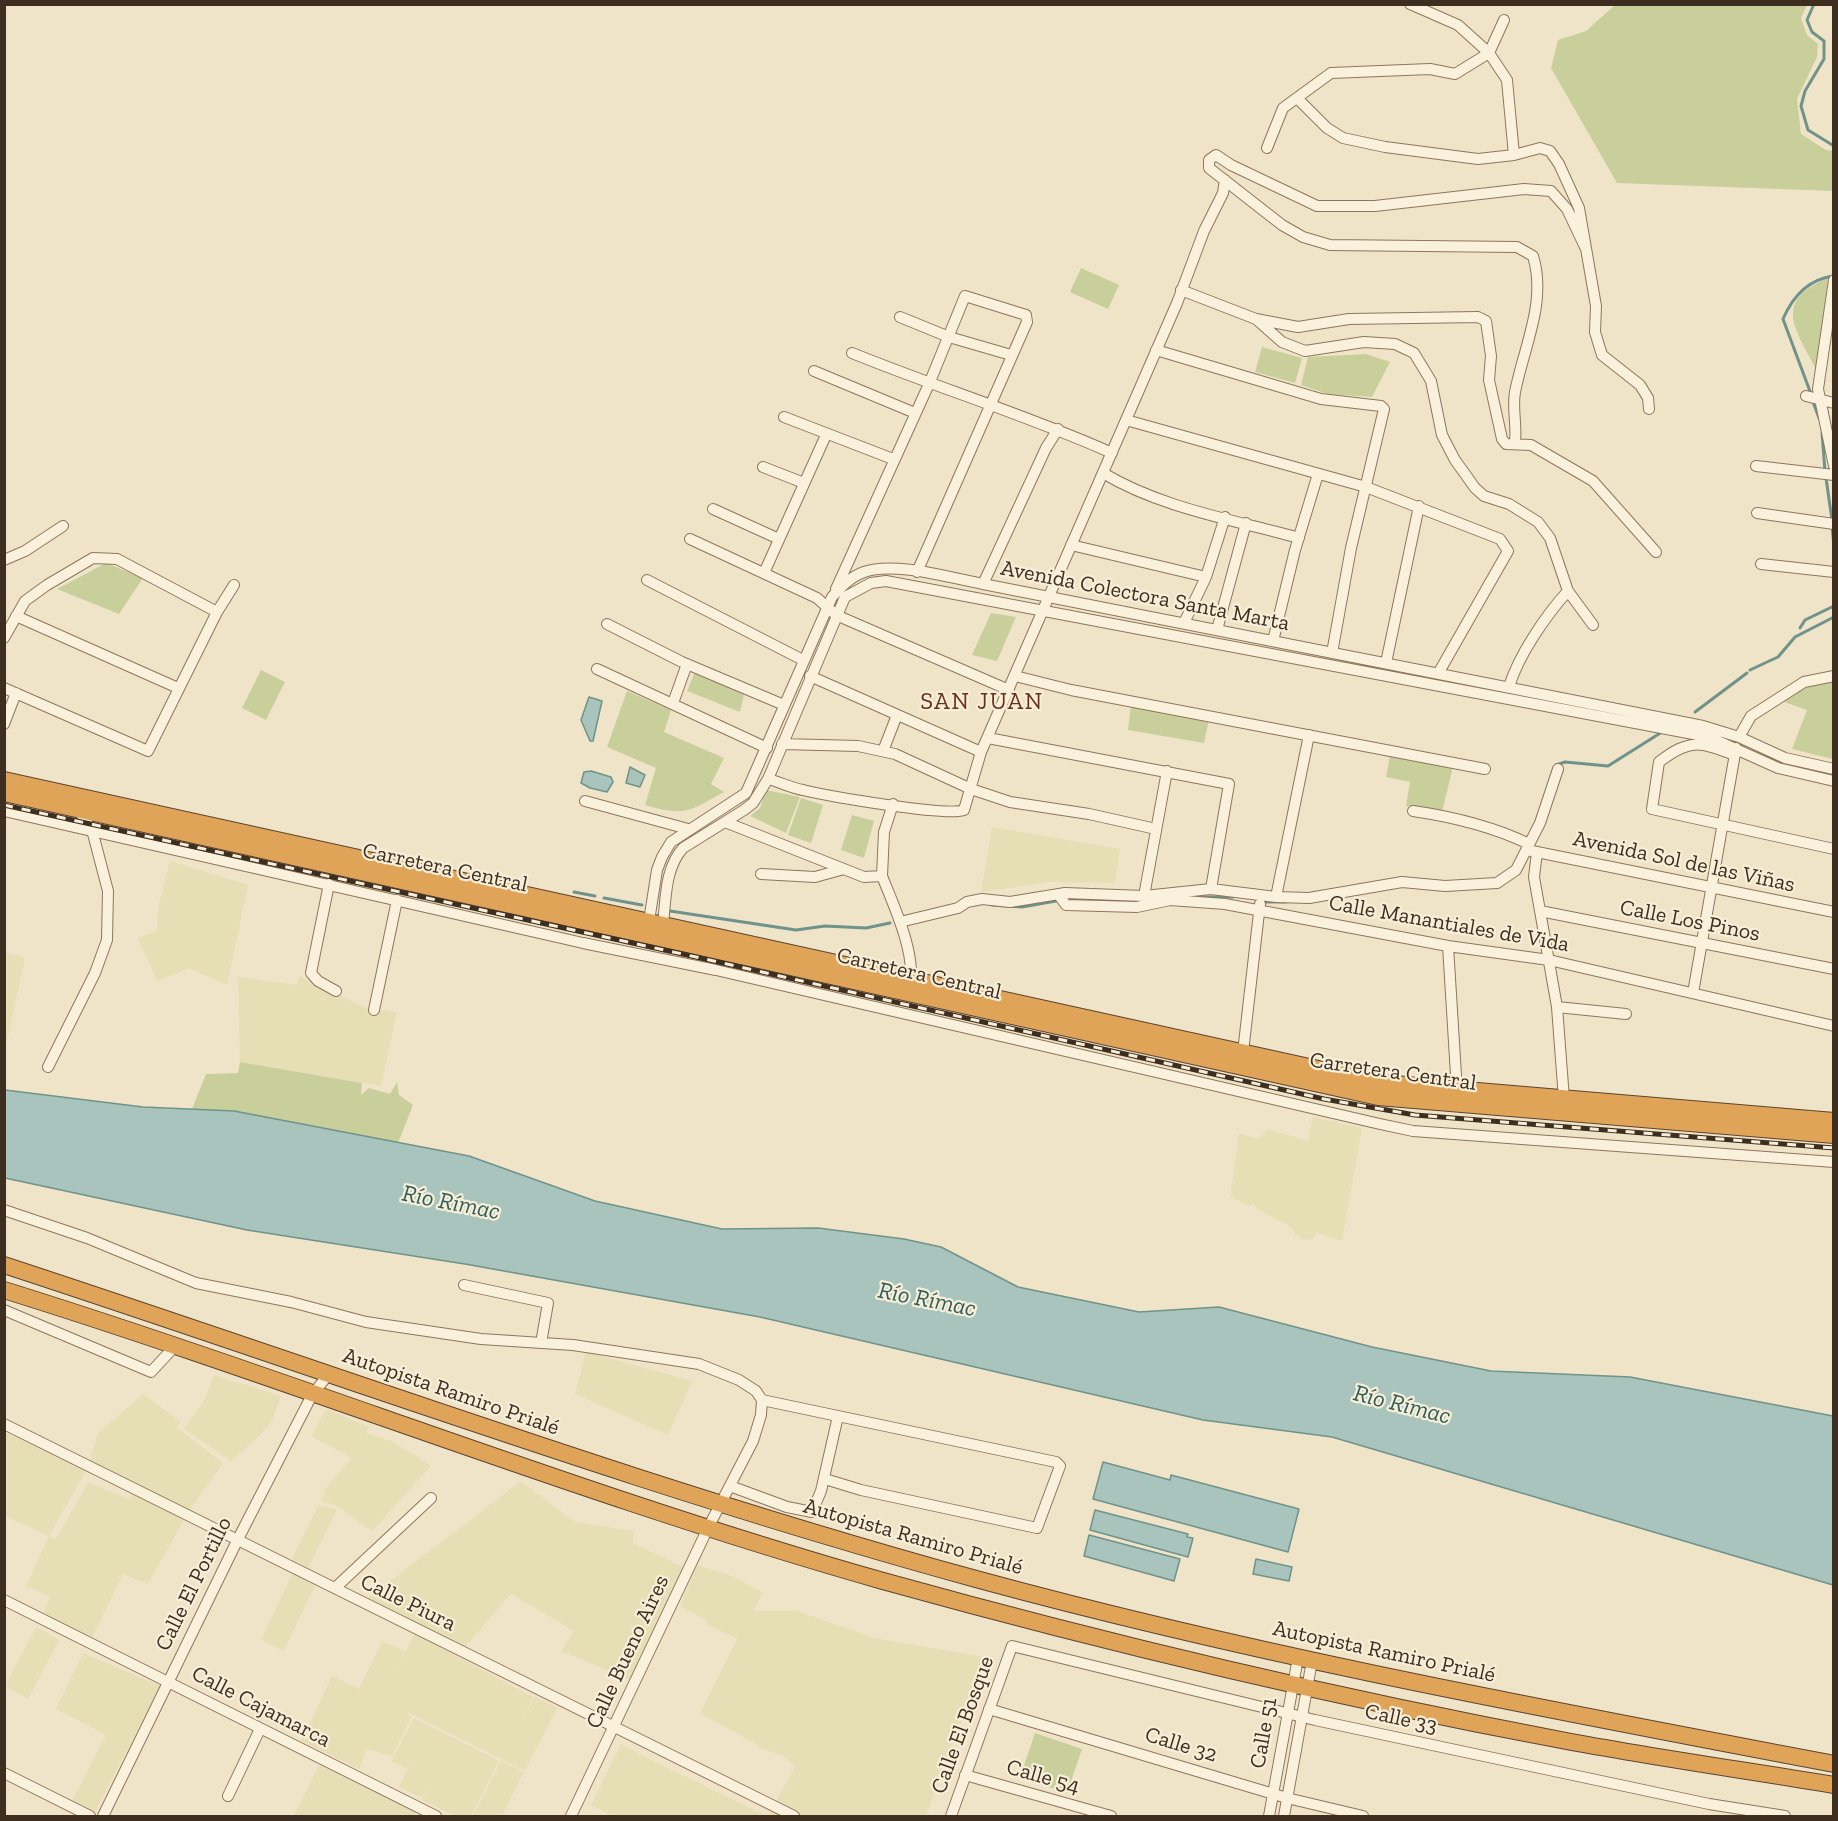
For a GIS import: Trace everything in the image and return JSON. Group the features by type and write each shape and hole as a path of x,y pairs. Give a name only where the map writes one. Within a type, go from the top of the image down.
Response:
{"highway":[{"name":"Carretera Central","path":"4,780 66,792 475,890 909,986 1244,1052 1382,1083 1833,1121"},
{"name":"Carretera Central","path":"4,793 475,890 656,922 909,986 1006,1016 1378,1097 1833,1136"},
{"name":"Autopista Ramiro Prialé","path":"4,1265 720,1505 979,1580 1144,1622 1305,1659 1833,1764"},
{"name":"Autopista Ramiro Prialé","path":"4,1290 708,1528 881,1580 1083,1634 1300,1685 1560,1740 1833,1785"}],"street":[{"path":"1410,4 1458,25 1489,53 1507,80 1514,155"},
{"path":"1267,147 1283,108 1314,83 1331,73 1430,69 1455,74 1489,53 1504,20"},
{"path":"1297,98 1327,128 1343,138 1478,159 1514,155 1540,148 1550,151 1559,164 1579,208 1596,306 1595,332 1602,356 1640,385 1648,398 1649,409"},
{"path":"1515,442 1515,391 1528,346 1539,291 1533,256 1517,247 1330,246 1304,237 1282,225 1209,168 1207,164 1212,155 1216,154 1231,165 1317,206 1375,206 1524,189 1551,190 1567,209 1585,247"},
{"path":"768,779 801,790 956,814 964,810 981,752 1182,290 1204,231 1223,193 1225,180"},
{"path":"1833,280 1819,401 1833,466"},
{"path":"1182,290 1256,319 1298,327 1349,319 1394,321 1478,317 1486,321 1491,356 1489,380 1502,439 1506,444 1515,442 1531,445 1593,481 1656,552"},
{"path":"829,602 929,384 965,296 1026,315 1027,322 917,572"},
{"path":"900,317 948,337 1011,355"},
{"path":"1256,319 1282,342 1305,351 1364,342 1395,344 1414,353 1431,381 1442,435 1455,460 1475,488 1484,496 1509,504 1538,522 1550,538 1568,591 1593,625"},
{"path":"1156,350 1321,399 1381,406 1385,413 1351,548 1332,653"},
{"path":"852,353 929,384 1058,429 1112,453"},
{"path":"814,372 915,413"},
{"path":"1806,396 1833,404"},
{"path":"784,417 893,459"},
{"path":"1126,420 1366,487 1500,539 1508,551 1439,672"},
{"path":"983,584 1046,448 1058,429"},
{"path":"764,573 826,435"},
{"path":"1756,466 1833,475"},
{"path":"764,467 804,483"},
{"path":"1103,473 1124,486 1299,538"},
{"path":"1273,641 1318,474"},
{"path":"1386,663 1419,506"},
{"path":"713,509 779,539"},
{"path":"1757,513 1833,524"},
{"path":"1184,623 1206,577 1215,540 1225,517"},
{"path":"1217,630 1246,523"},
{"path":"4,560 25,551 63,526"},
{"path":"690,539 829,602 836,615 1009,690"},
{"path":"1071,545 1206,577"},
{"path":"4,638 25,601 93,558 106,556 117,559 217,612"},
{"path":"1761,564 1833,572"},
{"name":"Avenida Colectora Santa Marta","path":"656,922 662,857 671,842 747,793 829,602 847,582 865,571 884,568 983,584 1439,672 1703,726 1778,768 1833,781"},
{"path":"647,580 803,660"},
{"name":"Avenida Colectora Santa Marta","path":"656,922 675,856 683,848 753,803 768,779 845,597 871,583 886,581 1648,725 1708,737 1833,769"},
{"path":"4,688 148,751 217,612 234,585"},
{"path":"1509,687 1513,674 1553,607 1568,591"},
{"path":"16,616 178,688"},
{"path":"607,624 687,663 784,705"},
{"path":"673,703 687,663"},
{"path":"597,669 767,748"},
{"path":"810,676 981,752"},
{"path":"1015,676 1071,690 1485,769"},
{"path":"1693,993 1737,746 1751,716 1804,682 1833,676"},
{"path":"4,724 16,693"},
{"path":"883,752 897,715"},
{"path":"1276,897 1309,735"},
{"path":"988,738 1229,784 1211,889"},
{"path":"1737,746 1695,742 1677,749 1659,762 1651,807 1654,812 1833,849"},
{"path":"782,744 858,746 895,754 971,789 1010,802 1089,814 1156,829"},
{"path":"900,922 958,908 982,898 1010,902 1058,894 1144,896 1211,889 1276,897 1345,893 1402,882 1445,886 1497,883 1516,870 1531,848 1558,769"},
{"path":"1144,896 1167,771"},
{"path":"48,1067 95,973 107,940 108,891 92,830 66,792"},
{"path":"585,801 688,829"},
{"path":"893,804 884,832 882,876 900,922 909,986"},
{"name":"Avenida Sol de las Viñas","path":"1413,811 1446,815 1476,824 1531,848 1833,912"},
{"path":"4,812 92,830 583,943 716,970 1413,1131 1833,1162"},
{"path":"725,822 864,877 882,876"},
{"path":"1531,848 1557,1007 1564,1099"},
{"path":"761,874 815,877 844,869"},
{"path":"328,884 311,973 318,981 336,991"},
{"name":"Calle Manantiales de Vida","path":"1058,894 1066,905 1137,907 1170,900 1259,910 1448,946 1549,960 1833,1026"},
{"path":"1244,1052 1261,895"},
{"path":"374,1010 397,900"},
{"name":"Calle Los Pinos","path":"1540,911 1833,969"},
{"path":"1448,946 1458,1091"},
{"path":"1557,1007 1626,1014"},
{"path":"1000,1036 1006,1016"},
{"path":"1101,1058 1105,1038"},
{"path":"4,1210 87,1238 196,1283 291,1302 366,1322 481,1339 541,1343 699,1364 739,1380 756,1391 762,1400 1056,1462 1060,1466 1037,1528 861,1490 825,1479"},
{"path":"464,1285 548,1303 541,1343"},
{"path":"4,1310 152,1372 175,1346"},
{"name":"Calle El Portillo","path":"103,1816 238,1539 312,1395 328,1375"},
{"name":"Calle Bueno Aires","path":"571,1816 708,1528 759,1428 762,1400"},
{"path":"730,1486 787,1507 812,1512 825,1479 838,1416"},
{"name":"Calle Piura","path":"4,1424 794,1816"},
{"path":"335,1588 431,1498"},
{"name":"Calle Cajamarca","path":"4,1600 436,1816"},
{"name":"Calle El Bosque","path":"951,1816 1012,1646"},
{"name":"Calle 33","path":"1012,1646 1300,1717 1709,1804 1785,1816"},
{"name":"Calle 51","path":"1284,1816 1300,1717 1300,1685 1305,1659"},
{"name":"Calle 51","path":"1269,1816 1286,1713 1300,1685"},
{"name":"Calle 32","path":"989,1708 1287,1798 1357,1816"},
{"path":"228,1796 260,1728"},
{"path":"4,1773 90,1816"},
{"name":"Calle 54","path":"964,1775 1111,1816"},
{"path":"1707,1816 1709,1804"}],"shaded area":[{"path":"992,827 1120,849 1115,883 1050,882 981,892"},
{"path":"170,861 248,885 227,985 189,968 157,981 138,938 157,931 159,904"},
{"path":"4,952 25,958 5,1050 4,1050"},
{"path":"299,976 368,1009 397,1012 381,1086 240,1062 238,977 297,985"},
{"path":"1313,1117 1362,1128 1342,1241 1317,1233 1312,1240 1300,1239 1301,1236 1296,1235 1291,1227 1257,1209 1253,1203 1250,1206 1230,1197 1239,1133 1258,1139 1268,1129 1308,1141"},
{"path":"586,1352 692,1381 668,1435 575,1394"},
{"path":"214,1375 281,1396 272,1421 231,1461 184,1429 205,1399"},
{"path":"143,1394 181,1422 176,1427 223,1463 189,1511 148,1584 123,1574 92,1638 43,1614 50,1597 26,1586 49,1536 5,1516 5,1432 87,1468 98,1433","holes":["87,1469 135,1489 130,1499 88,1483 55,1540 49,1536"]},
{"path":"326,1409 369,1427 366,1433 394,1442 431,1466 372,1531 335,1505 321,1501 325,1493 323,1491 352,1458 311,1436"},
{"path":"521,1481 575,1522 634,1531 633,1543 683,1567 631,1680 561,1651 574,1631 511,1594 465,1647 367,1599"},
{"path":"318,1506 337,1509 309,1566 316,1571 292,1559"},
{"path":"697,1565 732,1576 763,1593 753,1611 797,1611 875,1638 990,1658 956,1733 926,1816 768,1816 795,1767 786,1757 758,1747 700,1713 737,1639 706,1624 708,1621 680,1606"},
{"path":"294,1570 317,1581 284,1651 261,1640"},
{"path":"36,1627 59,1640 28,1699 5,1686"},
{"path":"414,1635 440,1644 439,1647 533,1697 520,1724 535,1697 557,1708 525,1771 408,1712 411,1718 392,1756 366,1749 360,1769 301,1741 332,1676 359,1689 382,1641 405,1651 379,1702"},
{"path":"83,1653 160,1686 94,1814 71,1803 106,1735 56,1709"},
{"path":"414,1718 499,1761 471,1816 455,1816 422,1800 431,1781 422,1798 399,1787 414,1757 407,1769 391,1761"},
{"path":"621,1744 767,1816 613,1816 591,1805"},
{"path":"501,1761 524,1772 502,1816 473,1816"},
{"path":"319,1765 416,1812 414,1816 294,1816"}],"green space":[{"path":"1616,4 1807,5 1801,18 1807,35 1818,44 1817,57 1797,99 1801,134 1826,150 1833,151 1833,191 1617,183 1551,68 1558,40 1586,31"},
{"path":"1081,268 1119,285 1108,309 1070,292"},
{"path":"1828,278 1817,371 1796,329 1793,318 1794,307 1799,297 1810,287"},
{"path":"1262,347 1302,358 1295,383 1255,372"},
{"path":"1366,354 1390,362 1372,397 1328,394 1301,385 1308,357"},
{"path":"106,563 143,578 119,614 57,589"},
{"path":"991,613 1016,617 997,661 972,655"},
{"path":"261,670 285,682 266,720 242,708"},
{"path":"695,672 744,694 740,712 687,691"},
{"path":"1810,682 1833,682 1833,759 1792,749 1807,710 1784,702 1787,692"},
{"path":"627,691 671,710 664,732 724,758 711,784 724,792 703,804 686,810 669,811 645,805 656,768 607,747"},
{"path":"1131,705 1209,720 1204,743 1128,730"},
{"path":"1390,755 1453,767 1442,812 1406,806 1410,782 1386,777"},
{"path":"766,790 800,797 786,833 750,816 760,808"},
{"path":"801,798 823,805 811,843 788,835"},
{"path":"852,815 874,821 864,858 841,850"},
{"path":"240,1062 362,1083 361,1095 369,1088 390,1094 397,1082 399,1095 413,1105 398,1143 234,1111 192,1109 206,1074 238,1073"},
{"path":"1035,1733 1082,1749 1067,1793 1020,1777"}],"water":[{"path":"589,697 602,701 593,741 590,741 581,720"},
{"path":"630,767 645,775 640,787 626,783"},
{"path":"591,771 611,777 613,782 607,792 581,783 584,772"},
{"name":"Río Rímac","path":"5,1090 143,1107 234,1111 469,1156 595,1201 722,1229 818,1228 904,1239 941,1247 1018,1287 1139,1312 1219,1307 1372,1347 1491,1371 1630,1377 1833,1416 1833,1585 1332,1437 1203,1420 760,1317 465,1264 247,1230 5,1178"},
{"path":"1103,1462 1170,1480 1171,1475 1299,1509 1288,1552 1093,1499"},
{"path":"1095,1510 1188,1534 1187,1537 1193,1538 1188,1557 1090,1530"},
{"path":"1089,1535 1180,1559 1174,1581 1084,1556"},
{"path":"1256,1559 1292,1567 1289,1581 1253,1574"}],"waterway":[{"path":"1814,4 1807,20 1812,32 1824,41 1824,59 1805,91 1801,106 1808,130 1834,146"},
{"path":"1811,394 1783,319 1803,290 1817,281 1834,276"},
{"path":"1813,402 1819,418"},
{"path":"1822,433 1825,471"},
{"path":"1826,478 1832,520"},
{"path":"1832,526 1834,546"},
{"path":"1800,628 1805,620 1834,606"},
{"path":"1767,662 1778,657 1795,637 1834,617"},
{"path":"1750,670 1765,663"},
{"path":"1695,712 1747,673"},
{"path":"1556,765 1565,762 1608,766 1662,732"},
{"path":"574,892 595,896"},
{"path":"1198,897 1233,897"},
{"path":"604,898 642,905"},
{"path":"992,905 1022,907 1056,901"},
{"path":"1263,902 1286,902"},
{"path":"670,911 796,930 825,926 866,928 890,923"}],"railway":[{"path":"4,805 687,955 1324,1099 1415,1115 1834,1148"}],"district":[{"name":"SAN JUAN","path":"982,702"}]}
